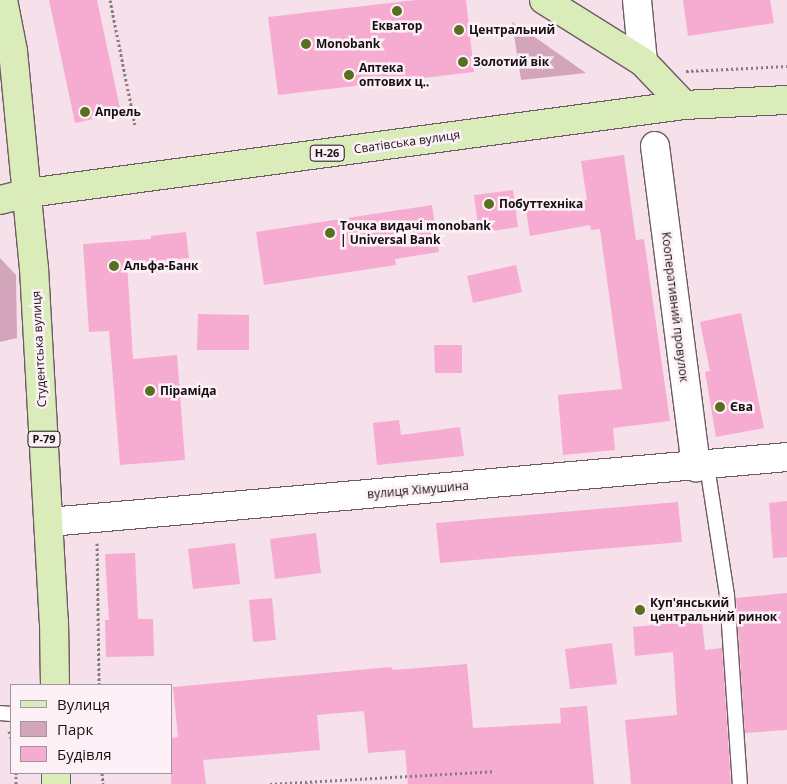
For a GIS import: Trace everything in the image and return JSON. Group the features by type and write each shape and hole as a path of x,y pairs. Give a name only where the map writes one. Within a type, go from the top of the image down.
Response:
{"main road":[{"name":"Р-79","path":"3,0 13,51 28,193"},
{"path":"544,0 644,62 684,105"},
{"name":"Сватівська вулиця","path":"28,193 684,105 787,100"},
{"name":"Н-26","path":"0,200 28,193"},
{"name":"Студентська вулиця","path":"28,193 49,522 55,684"}],"street":[{"path":"637,0 644,62"},
{"name":"Кооперативний провулок","path":"655,146 701,466"},
{"name":"вулиця Хімушина","path":"49,522 787,457"}],"lane":[{"path":"701,466 727,595 740,784"}],"path":[{"path":"110,0 135,125"},
{"path":"680,68 686,72 787,66"},
{"path":"97,518 98,684"},
{"path":"270,784 493,771"}],"green space":[{"path":"512,22 539,40 586,73 521,80"},
{"path":"0,258 16,275 17,338 0,342"}],"building":[{"path":"49,0 97,0 121,113 75,123"},
{"path":"416,0 466,0 474,72 278,95 268,17"},
{"path":"683,0 770,0 774,23 688,36"},
{"path":"624,155 636,240 644,239 670,421 613,428 615,450 563,455 558,395 622,389 600,229 591,230 590,225 530,236 526,211 587,200 581,161"},
{"path":"513,190 518,227 479,233 474,195"},
{"path":"432,205 439,252 395,259 396,265 264,285 256,232"},
{"path":"186,232 189,258 127,263 133,359 177,355 185,460 120,465 109,331 89,332 83,244 151,239 151,236"},
{"path":"516,265 522,292 473,303 467,276"},
{"path":"741,313 764,428 716,437 705,372 710,371 700,322"},
{"path":"198,314 249,315 249,350 197,350"},
{"path":"434,345 462,345 462,373 435,373"},
{"path":"399,420 401,435 460,427 464,456 377,465 373,423"},
{"path":"787,501 787,557 773,558 769,503"},
{"path":"678,502 682,542 440,563 436,523"},
{"path":"316,533 321,573 275,579 270,539"},
{"path":"235,543 240,584 193,589 188,549"},
{"path":"135,553 138,619 153,619 154,656 106,657 105,620 109,620 105,554"},
{"path":"787,593 787,730 745,733 736,598"},
{"path":"272,598 276,640 253,642 249,600"},
{"path":"702,620 705,650 722,648 731,784 631,784 625,720 677,715 673,652 635,656 633,627"},
{"path":"612,643 617,684 570,689 565,649"},
{"path":"467,664 473,728 561,723 560,708 587,706 594,784 408,784 405,750 368,753 364,711 317,715 320,750 203,760 206,784 171,784 172,738 178,737 173,687 391,667 393,670"}],"place":[{"name":"Екватор","path":"397,11"},
{"name":"Центральний","path":"459,30"},
{"name":"Monobank","path":"306,44"},
{"name":"Золотий вік","path":"463,62"},
{"name":"Аптека оптових ц‥","path":"349,75"},
{"name":"Апрель","path":"85,112"},
{"name":"Побуттехніка","path":"489,204"},
{"name":"Точка видачі monobank | Universal Bank","path":"330,233"},
{"name":"Альфа-Банк","path":"114,266"},
{"name":"Піраміда","path":"150,391"},
{"name":"Єва","path":"720,407"},
{"name":"Куп'янський центральний ринок","path":"640,610"}]}
